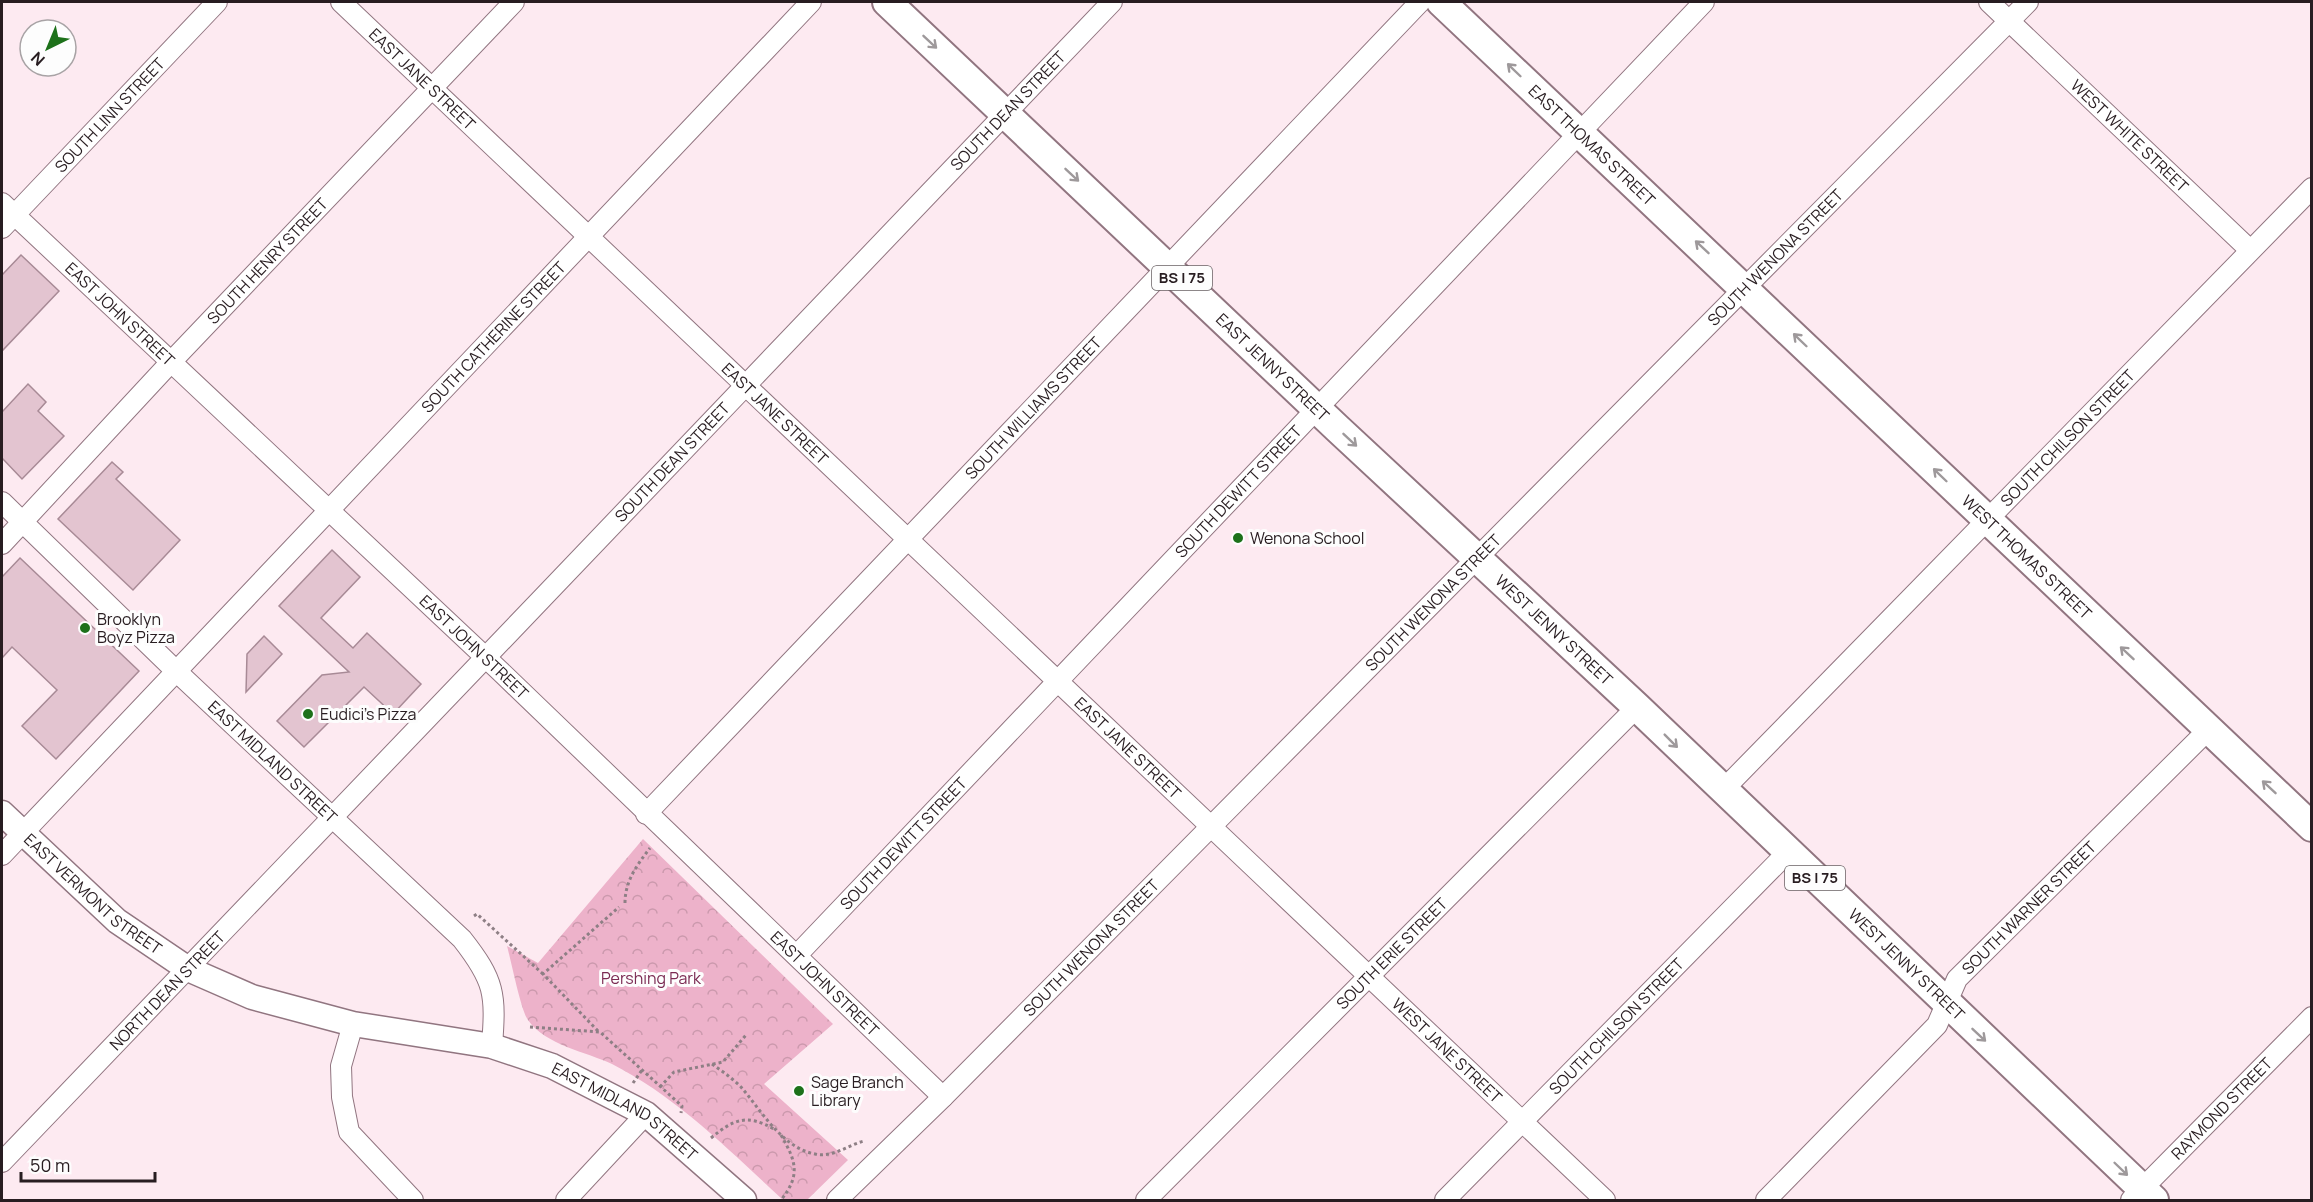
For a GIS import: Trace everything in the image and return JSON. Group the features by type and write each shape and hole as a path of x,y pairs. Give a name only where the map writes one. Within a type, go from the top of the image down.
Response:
{"highway":[{"name":"EAST JENNY STREET","path":"887,2 1169,265 1475,557"},
{"name":"EAST THOMAS STREET","path":"1441,2 1744,287"},
{"name":"WEST THOMAS STREET","path":"1744,287 1985,519 2312,827"},
{"name":"WEST JENNY STREET","path":"1475,557 1637,707 1947,1004 2143,1197"}],"main road":[{"name":"EAST VERMONT STREET","path":"2,813 117,921 188,969"},
{"name":"EAST MIDLAND STREET","path":"188,969 252,997 352,1024 492,1046 552,1066 646,1114 744,1200"}],"street":[{"name":"SOUTH LINN STREET","path":"6,215 217,2"},
{"name":"EAST JANE STREET","path":"341,2 1057,683 1211,826"},
{"name":"SOUTH HENRY STREET","path":"2,544 170,363 514,2"},
{"name":"SOUTH CATHERINE STREET","path":"2,855 810,2"},
{"name":"SOUTH DEAN STREET","path":"334,819 485,657 1112,2"},
{"name":"SOUTH WILLIAMS STREET","path":"646,814 1420,2"},
{"name":"SOUTH DEWITT STREET","path":"797,955 1704,2"},
{"name":"WEST WHITE STREET","path":"1989,2 2250,250"},
{"name":"SOUTH WENONA STREET","path":"837,1200 943,1097 1475,557 2028,2"},
{"name":"SOUTH CHILSON STREET","path":"1722,790 1985,519 2312,188"},
{"name":"EAST JOHN STREET","path":"6,215 328,509 943,1097"},
{"name":"EAST MIDLAND STREET","path":"2,502 176,671 462,939 479,961 490,982 495,1004 492,1046"},
{"name":"SOUTH ERIE STREET","path":"1146,1200 1637,707"},
{"name":"SOUTH WARNER STREET","path":"1766,1200 1937,1025 1958,980 2208,729"},
{"name":"NORTH DEAN STREET","path":"2,1162 334,819"},
{"name":"WEST JANE STREET","path":"1211,826 1605,1200"},
{"name":"SOUTH CHILSON STREET","path":"1444,1200 1788,852"},
{"name":"RAYMOND STREET","path":"2143,1197 2312,1017"},
{"path":"352,1024 341,1066 342,1097 349,1132 413,1200"},
{"path":"566,1200 646,1114"}],"path":[{"path":"625,903 625,894 634,869 650,848"},
{"path":"543,974 619,907"},
{"path":"474,916 477,914 543,974 600,1032 682,1106 681,1113"},
{"path":"530,1027 600,1032"},
{"path":"660,1086 674,1072 723,1062 746,1035"},
{"path":"712,1064 738,1084 779,1132 794,1156 795,1174 790,1189 781,1200"},
{"path":"633,1083 642,1070"},
{"path":"711,1138 722,1128 746,1119 765,1124 796,1146 816,1155 837,1152 864,1141"}],"green space":[{"name":"Pershing Park","path":"643,839 833,1024 764,1084 848,1160 807,1200 783,1200 723,1144 659,1092 612,1064 555,1042 535,1029 525,1015 507,946 538,963"}],"building":[{"path":"21,255 59,291 2,351 2,275"},
{"path":"28,384 46,402 38,411 64,436 22,479 2,458 2,412"},
{"path":"112,462 123,472 116,479 180,540 133,590 58,519"},
{"path":"332,550 360,577 321,618 353,648 367,633 421,684 393,714 364,687 304,747 277,721 322,675 349,672 279,606"},
{"path":"20,558 139,671 56,759 22,726 57,690 12,647 2,658 2,577"},
{"path":"264,636 282,654 246,692 247,654"}],"place":[{"name":"Wenona School","path":"1238,538"},
{"name":"Brooklyn Boyz Pizza","path":"85,628"},
{"name":"Eudici's Pizza","path":"308,714"},
{"name":"Sage Branch Library","path":"799,1091"}]}
